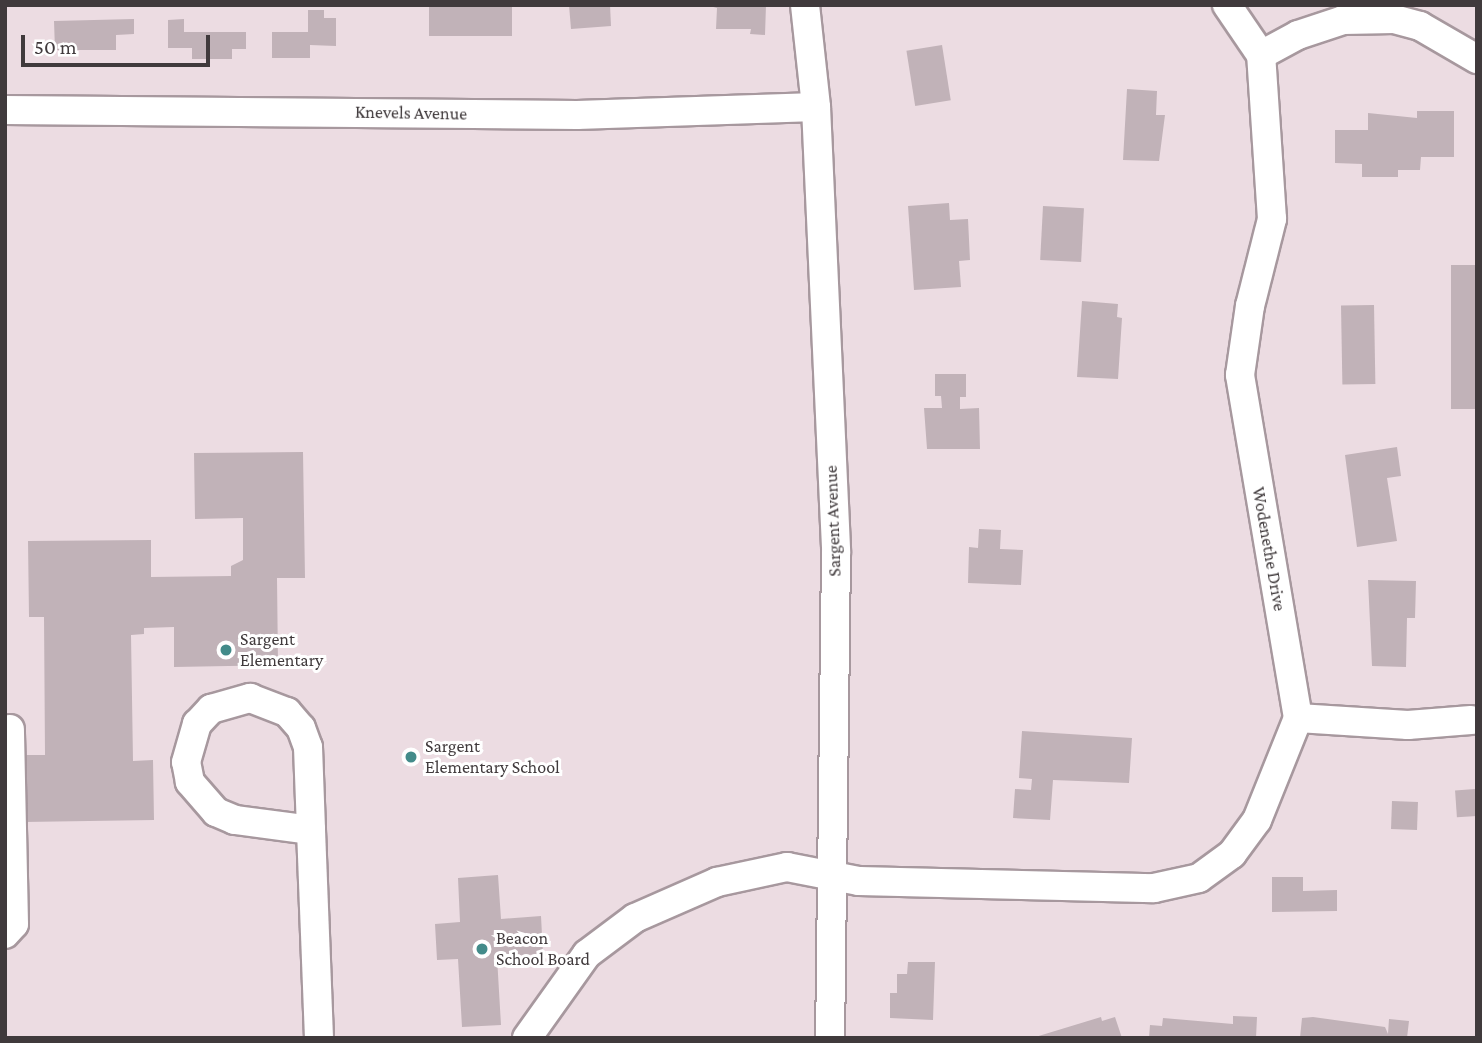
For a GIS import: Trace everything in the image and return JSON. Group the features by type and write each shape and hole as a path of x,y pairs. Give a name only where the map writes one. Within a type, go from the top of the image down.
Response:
{"street":[{"name":"Sargent Avenue","path":"806,5 816,107 836,553 830,1038"},
{"path":"1227,5 1261,55 1298,35 1343,20 1394,19 1420,26 1477,59"},
{"name":"Wodenethe Drive","path":"1261,55 1272,219 1240,375 1298,718"},
{"name":"Knevels Avenue","path":"5,110 578,115 816,107"},
{"path":"311,830 235,820 200,799 186,762 197,724 211,709 250,698 279,707 301,728 308,747 319,1038"},
{"path":"527,1038 587,954 635,918 717,882 787,867 859,881 1154,888 1199,878 1232,855 1258,820 1298,718 1409,725 1471,720"},
{"path":"5,934 14,924 10,729"}],"building":[{"path":"429,5 512,5 512,36 429,36"},
{"path":"569,5 610,5 611,26 571,29"},
{"path":"706,5 766,5 765,35 750,34 751,29 716,29 717,8"},
{"path":"308,10 324,10 324,18 336,18 336,46 310,45 310,58 272,58 272,32 308,32"},
{"path":"134,19 134,34 116,35 116,50 55,50 54,21"},
{"path":"184,19 184,32 246,32 246,49 232,49 232,59 192,59 192,48 168,48 168,20"},
{"path":"942,45 951,100 915,106 906,51"},
{"path":"1127,89 1157,91 1156,115 1165,115 1159,161 1123,160"},
{"path":"1417,111 1454,111 1454,157 1421,157 1420,170 1398,170 1398,177 1362,177 1362,164 1335,163 1335,130 1368,130 1368,113 1417,118"},
{"path":"949,203 950,220 968,219 970,260 959,261 961,287 914,290 908,206"},
{"path":"1043,206 1084,208 1081,262 1040,260"},
{"path":"1451,265 1477,265 1477,409 1451,409"},
{"path":"1082,301 1118,304 1117,317 1122,318 1118,379 1077,377"},
{"path":"1374,305 1375,384 1342,385 1341,306"},
{"path":"935,374 966,374 966,397 960,397 960,409 979,408 980,449 927,449 924,408 942,408 941,396 935,396"},
{"path":"1397,447 1401,476 1387,478 1397,541 1357,547 1345,455"},
{"name":"Sargent Elementary","path":"303,452 305,578 277,578 278,665 174,667 174,627 144,628 144,634 131,635 133,761 153,760 154,820 24,822 23,755 45,755 44,617 29,617 28,541 151,540 151,577 231,576 231,566 243,560 243,518 195,519 194,453"},
{"path":"979,529 1001,530 1000,549 1023,550 1021,585 968,583 969,547 978,548"},
{"path":"1368,580 1416,581 1415,618 1407,618 1406,667 1372,666"},
{"path":"1022,731 1132,738 1129,783 1053,780 1050,820 1013,818 1015,789 1031,790 1032,779 1019,778"},
{"path":"1475,789 1477,816 1457,817 1455,790"},
{"path":"1392,801 1418,802 1417,830 1391,829"},
{"path":"498,875 501,919 541,916 543,954 497,957 501,1025 462,1027 458,959 437,960 435,924 460,922 458,878"},
{"path":"1272,877 1303,877 1303,891 1337,890 1337,911 1272,912"},
{"path":"908,962 935,962 933,1020 890,1018 890,993 897,993 897,974 907,974"},
{"path":"1233,1016 1257,1017 1256,1038 1149,1038 1150,1025 1162,1026 1163,1018 1233,1024"},
{"path":"1101,1017 1102,1021 1115,1017 1122,1038 1032,1038"},
{"path":"1313,1017 1385,1027 1388,1034 1389,1019 1409,1021 1407,1038 1300,1038 1302,1018"}],"place":[{"name":"Sargent Elementary","path":"226,650"},
{"name":"Sargent Elementary School","path":"411,757"},
{"name":"Beacon School Board","path":"482,949"}]}
